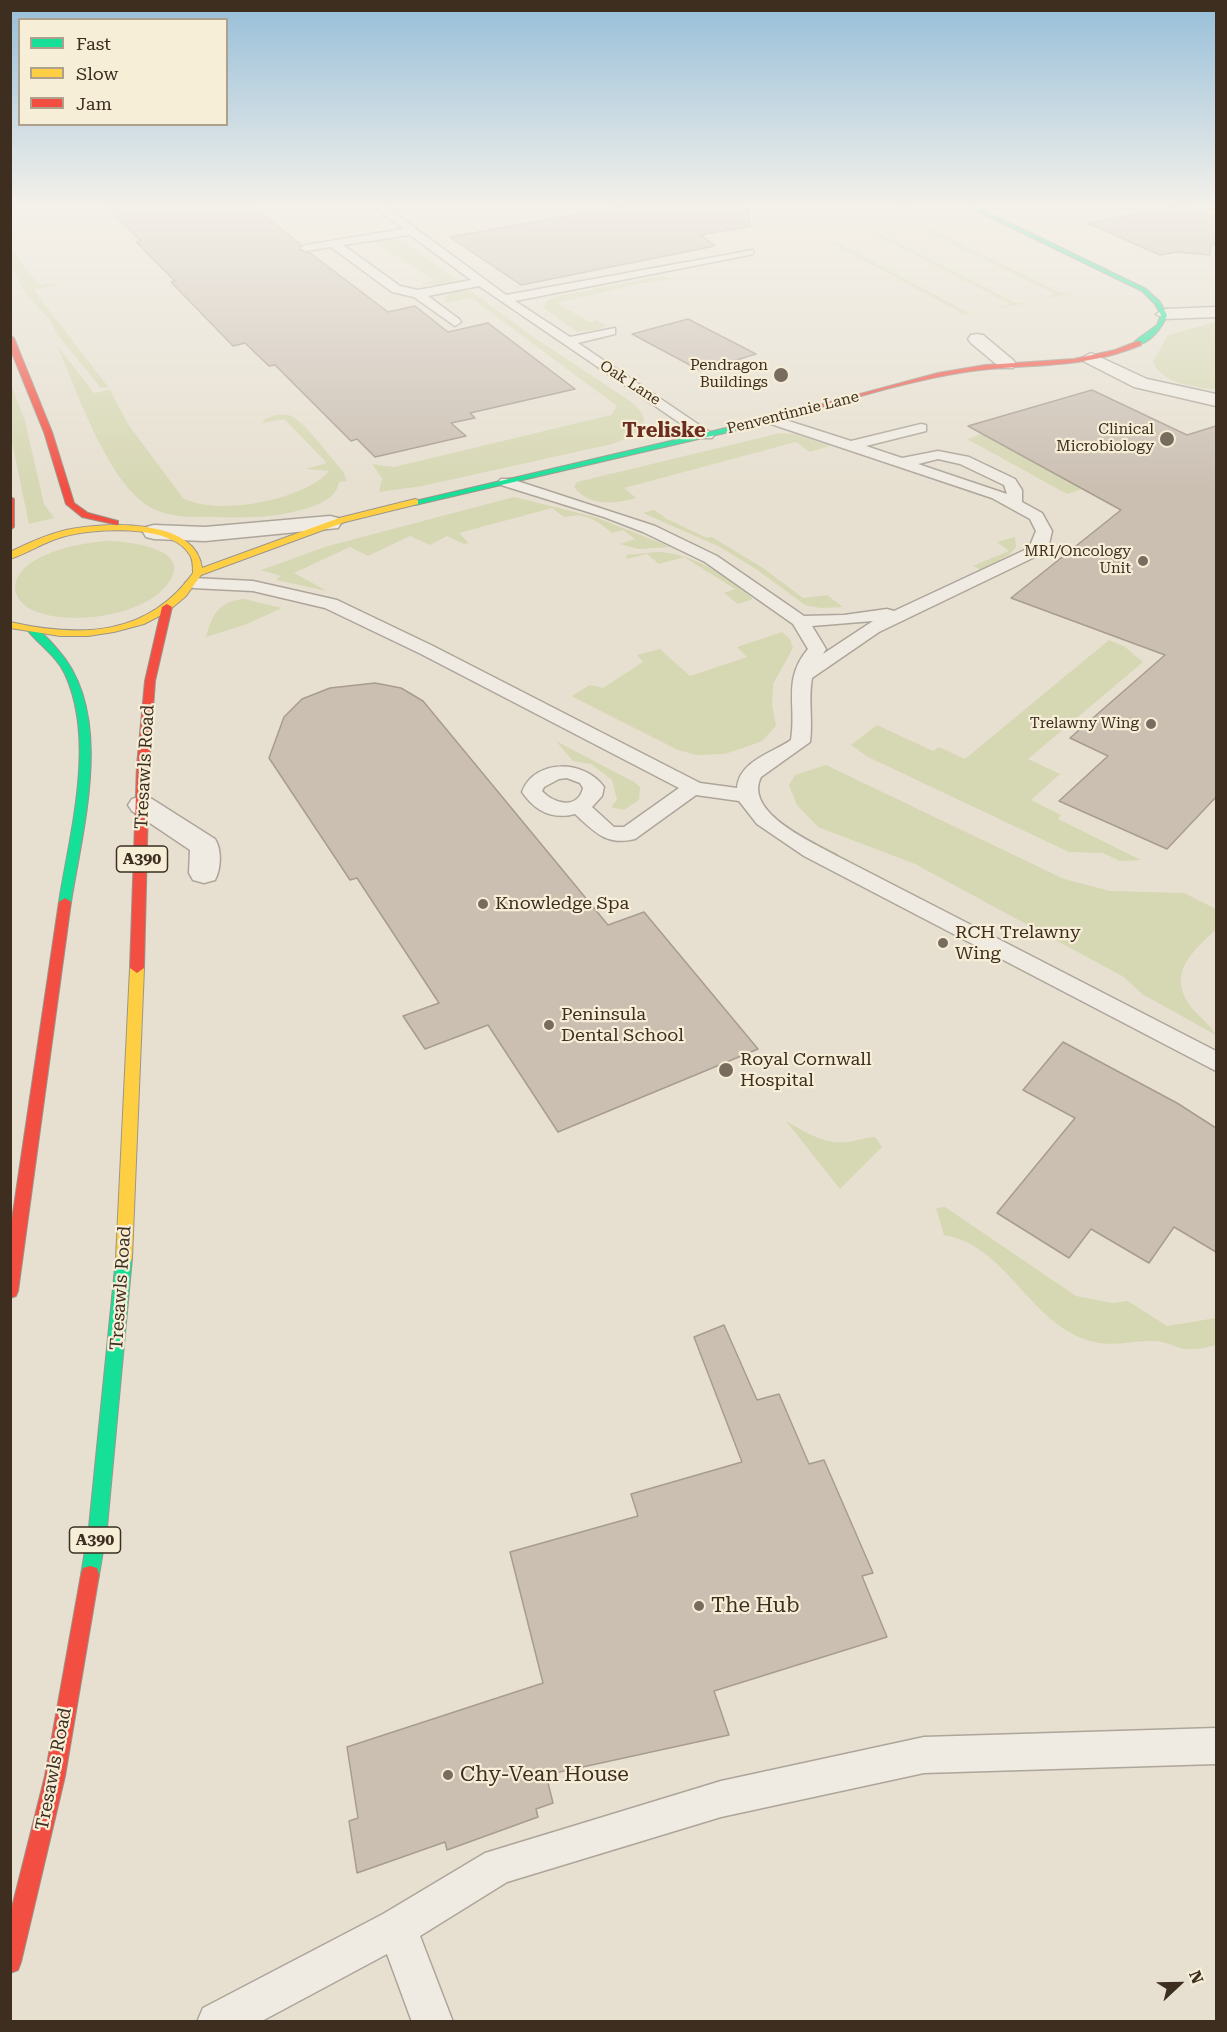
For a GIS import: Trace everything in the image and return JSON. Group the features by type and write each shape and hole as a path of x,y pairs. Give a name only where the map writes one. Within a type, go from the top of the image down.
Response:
{"main road":[{"path":"1156,300 1164,306 1165,314"},
{"name":"Penventinnie Lane","path":"195,578 330,523 773,420 942,375 1007,364 1091,358 1142,340 1159,325 1165,314"},
{"path":"10,338 48,432 70,504 75,510 92,519 154,532 178,540 194,554 195,578 183,596 167,607 111,629 68,633 34,632 10,625"},
{"path":"10,499 10,527"},
{"path":"10,556 58,536 92,529 132,527"},
{"name":"Tresawls Road","path":"10,1962 55,1776 98,1527 123,1288 142,806 150,681 167,607"},
{"path":"10,1291 19,1174 81,796 86,732 77,691 60,658 34,632"}],"street":[{"path":"1165,314 1216,312"},
{"path":"977,339 1007,364"},
{"path":"1091,358 1141,383 1216,400"},
{"name":"Penventinnie Lane","path":"154,532 205,534 330,523"},
{"path":"142,806 205,846 204,873"}],"lane":[{"path":"426,300 455,322"},
{"name":"Oak Lane","path":"505,300 707,435"},
{"path":"567,342 611,331"},
{"path":"773,420 905,462 1015,502 1027,508 1041,523 1044,537 1035,551 962,588 906,611 859,636 805,675"},
{"path":"853,445 921,428"},
{"path":"905,462 939,455 964,460 1010,482 1014,490 1015,502"},
{"path":"506,482 610,514 674,540 711,560 800,621 817,649 805,664 805,675 799,700 803,723 800,742 760,765 746,783 747,795 756,810 792,839 1216,1062"},
{"path":"195,578 253,586 331,604 427,650 693,787 708,792 747,795"},
{"path":"800,621 844,620 906,611"},
{"path":"579,807 608,833 628,834 693,787"},
{"path":"217,2022 397,1928 498,1866 722,1799 924,1755 1216,1746"},
{"path":"397,1928 433,2022"}],"green space":[{"path":"31,300 41,300 108,387 101,388 57,334 51,321"},
{"path":"444,300 462,300 447,303"},
{"path":"473,300 483,300 532,336 630,401 639,409 644,422 636,433 612,444 422,486 379,492 382,478 372,464 394,467 611,415 617,406"},
{"path":"549,300 571,300 557,303 590,322 596,320 606,325 600,329 577,332 544,308"},
{"path":"937,300 944,300 969,313 982,311 951,317 963,314"},
{"path":"1002,300 1016,303 1031,302 1000,307 1010,304"},
{"path":"1216,322 1216,390 1180,383 1157,369 1153,362 1168,335"},
{"path":"57,345 94,393 110,390 128,424 183,498 216,506 259,502 301,490 329,471 306,469 327,463 284,419 262,423 272,416 281,415 293,417 305,427 343,471 347,481 339,482 332,495 319,504 279,515 193,517 178,516 156,510 139,499 109,461 96,437"},
{"path":"10,382 25,421 44,504 54,518 29,524 11,438"},
{"path":"780,433 795,434 830,446 810,452 796,442 624,488 636,498 619,502 595,501 587,498 574,487 577,482"},
{"path":"982,434 1082,489 1067,494 967,439"},
{"path":"514,497 595,517 671,547 638,549 620,544 635,539 623,530 612,533 584,516 564,517 552,508 459,533 469,543 464,544 447,536 430,545 410,536 368,556 350,547 294,573 327,591 276,580 281,576 261,570 328,546"},
{"path":"654,510 667,519 707,538 712,537 763,568 803,598 827,595 843,607 820,608 805,605 756,569 720,547 643,513"},
{"path":"1015,537 1016,547 1010,554 981,570 973,566 1009,551 997,542"},
{"path":"106,541 142,545 166,555 173,563 174,572 167,585 140,605 103,616 83,618 45,614 30,609 18,598 15,588 18,576 38,559 52,552 81,544"},
{"path":"658,552 685,557 697,561 732,582 753,599 738,604 724,593 735,589 684,557 659,564 647,554 627,559 626,555"},
{"path":"244,599 282,608 247,624 206,637 214,616 223,606 235,600"},
{"path":"782,632 790,639 793,648 773,684 772,705 776,726 762,741 725,754 697,755 678,750 571,696 590,685 603,688 643,662 637,655 660,649 690,676 747,657 737,647"},
{"path":"1109,640 1125,647 1143,662 1028,759 1060,774 1031,800 1061,815 1058,819 1141,860 1120,861 1103,853 1069,852 868,757 851,745 877,725 933,751 939,747 965,759"},
{"path":"556,741 634,782 640,787 639,800 624,810 611,807 617,800 612,780 591,764 573,761"},
{"path":"826,765 1064,879 1110,891 1184,893 1216,909 1216,929 1185,964 1181,984 1184,996 1192,1008 1216,1035 1142,994 1124,977 915,864 818,827 797,805 789,785 795,775"},
{"path":"786,1121 823,1140 848,1142 875,1137 882,1147 840,1189"},
{"path":"945,1207 1076,1296 1112,1303 1128,1301 1167,1326 1216,1318 1216,1345 1189,1349 1158,1341 1106,1344 1075,1335 1037,1306 986,1254 967,1242 944,1235 936,1208"}],"building":[{"path":"188,300 372,300 388,312 415,306 448,332 488,323 575,389 470,413 475,418 451,423 466,436 375,457 357,439 351,441 275,365 269,366 245,343 233,346"},
{"path":"688,319 756,354 701,371 632,334"},
{"path":"1092,390 1187,435 1216,426 1216,797 1167,849 1059,801 1108,756 1070,738 1165,655 1011,598 1121,510 968,426"},
{"name":"Knowledge Spa","path":"375,683 401,688 423,701 608,925 644,912 758,1049 558,1132 488,1025 425,1049 403,1016 439,1003 357,878 350,880 269,758 284,717 302,699 330,688"},
{"path":"1063,1042 1177,1103 1216,1128 1216,1252 1174,1227 1149,1263 1091,1229 1069,1258 997,1213 1075,1118 1023,1090"},
{"name":"The Hub","path":"724,1325 757,1400 779,1394 809,1464 824,1460 873,1573 862,1576 887,1637 714,1691 729,1735 546,1775 553,1803 536,1809 538,1817 447,1850 445,1842 357,1873 349,1821 358,1818 347,1747 543,1683 510,1552 638,1516 631,1494 742,1462 694,1337"}],"traffic: fast":[{"path":"1138,343 1160,326 1164,315 1155,300"},
{"path":"415,502 760,422"},
{"path":"34,632 54,651 70,674 79,699 84,726 83,786 65,902"},
{"path":"90,1575 98,1527 124,1258"}],"traffic: slow":[{"path":"198,573 342,520 415,502"},
{"path":"10,556 44,540 66,533 96,528 132,528 150,530 181,542 194,553 198,573 183,594 163,610 140,622 88,633 34,631 10,625"},
{"path":"124,1258 137,968"}],"traffic: jam":[{"path":"10,338 48,432 70,504 85,515 115,523"},
{"path":"760,422 938,375 985,367 1096,358 1138,343"},
{"path":"10,499 10,527"},
{"path":"137,968 143,765 150,681 167,607"},
{"path":"10,1291 65,902"},
{"path":"10,1962 55,1776 90,1575"}],"place":[{"name":"Pendragon Buildings","path":"781,375"},
{"name":"Clinical Microbiology","path":"1167,439"},
{"name":"MRI/Oncology Unit","path":"1143,561"},
{"name":"Trelawny Wing","path":"1151,724"},
{"name":"Knowledge Spa","path":"483,904"},
{"name":"RCH Trelawny Wing","path":"943,943"},
{"name":"Peninsula Dental School","path":"549,1025"},
{"name":"Royal Cornwall Hospital","path":"726,1070"},
{"name":"The Hub","path":"699,1606"},
{"name":"Chy-Vean House","path":"448,1775"}],"district":[{"name":"Treliske","path":"664,431"}]}
